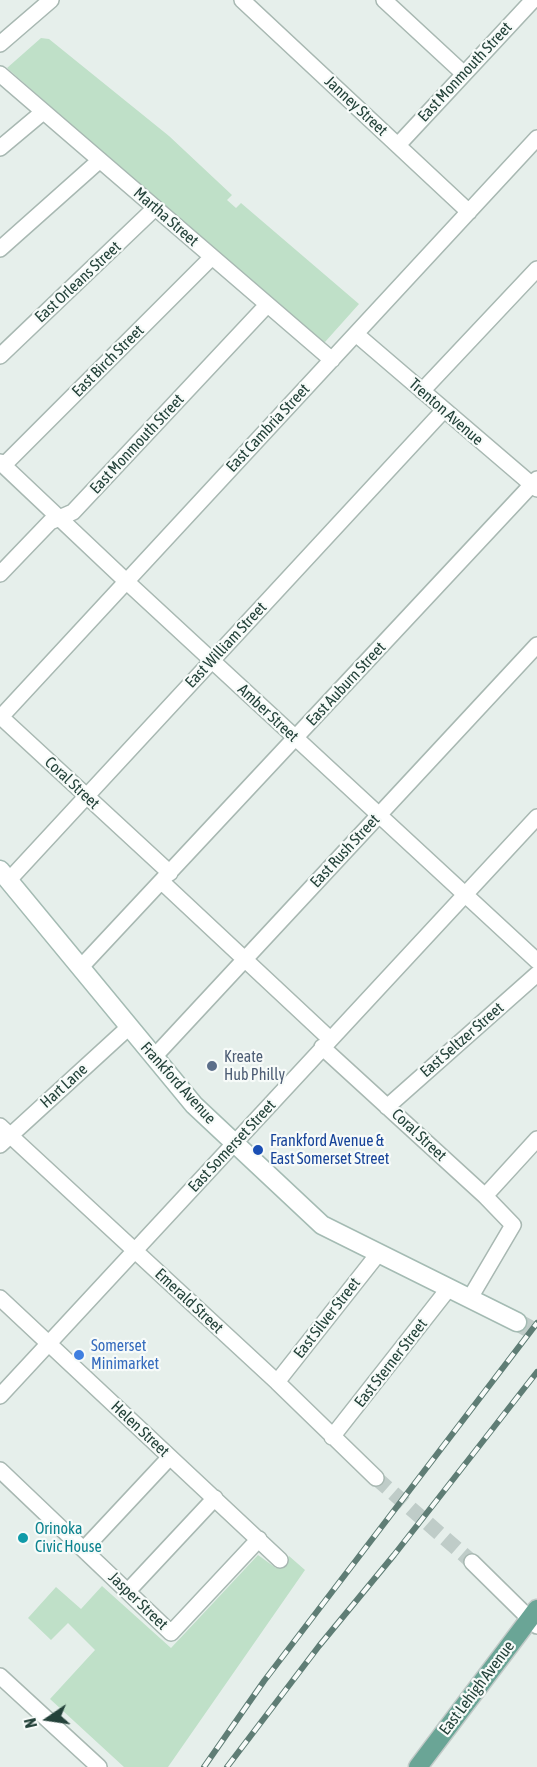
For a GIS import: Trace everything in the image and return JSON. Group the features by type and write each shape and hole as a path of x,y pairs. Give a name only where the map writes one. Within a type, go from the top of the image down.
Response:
{"main road":[{"name":"Frankford Avenue","path":"4,875 194,1105 322,1225 517,1322"},
{"name":"East Lehigh Avenue","path":"418,1767 534,1618"}],"street":[{"path":"0,44 51,0"},
{"name":"Janney Street","path":"242,0 469,212"},
{"path":"384,0 464,74"},
{"name":"East Monmouth Street","path":"398,145 535,1"},
{"name":"Martha Street","path":"0,74 332,360"},
{"path":"0,148 43,112"},
{"name":"East Cambria Street","path":"1,718 537,138"},
{"path":"0,249 100,160"},
{"name":"East Orleans Street","path":"0,356 155,208"},
{"name":"East Birch Street","path":"2,463 212,257"},
{"path":"422,391 537,269"},
{"name":"East Monmouth Street","path":"0,574 50,522 73,512 267,305"},
{"name":"Trenton Avenue","path":"356,334 535,484"},
{"name":"East William Street","path":"4,875 86,796 444,410"},
{"name":"Amber Street","path":"2,463 58,518 537,962"},
{"name":"East Auburn Street","path":"81,967 535,484"},
{"name":"East Rush Street","path":"154,1057 537,645"},
{"name":"Coral Street","path":"1,718 86,796 387,1107 485,1196 513,1226 470,1298"},
{"name":"East Somerset Street","path":"0,1396 537,817"},
{"name":"East Seltzer Street","path":"387,1107 537,974"},
{"name":"Hart Lane","path":"3,1136 129,1027"},
{"name":"Emerald Street","path":"3,1136 277,1382 376,1478"},
{"path":"485,1196 537,1139"},
{"name":"East Silver Street","path":"277,1382 378,1254"},
{"name":"East Sterner Street","path":"332,1437 449,1288"},
{"name":"Helen Street","path":"0,1298 280,1560"},
{"path":"84,1550 170,1457"},
{"name":"Jasper Street","path":"0,1470 171,1633 259,1539"},
{"path":"128,1591 215,1498"},
{"path":"472,1563 534,1618"},
{"path":"0,1676 99,1767"}],"green space":[{"path":"41,38 49,39 169,136 232,195 227,200 236,208 241,203 359,304 325,342 315,340 7,68"},
{"path":"258,1555 276,1568 289,1556 305,1570 168,1767 124,1767 50,1699 95,1650 68,1623 51,1640 28,1618 56,1587 81,1609 102,1586 171,1648"}],"tunnel":[{"path":"517,1322 537,1333"},
{"path":"376,1478 472,1562"}],"railway":[{"path":"204,1767 264,1681 537,1323"},
{"path":"227,1767 319,1646 394,1555 537,1372"}],"place":[{"name":"Kreate Hub Philly","path":"212,1066"},
{"name":"Frankford Avenue & East Somerset Street","path":"258,1150"},
{"name":"Somerset Minimarket","path":"79,1355"},
{"name":"Orinoka Civic House","path":"23,1538"}]}
